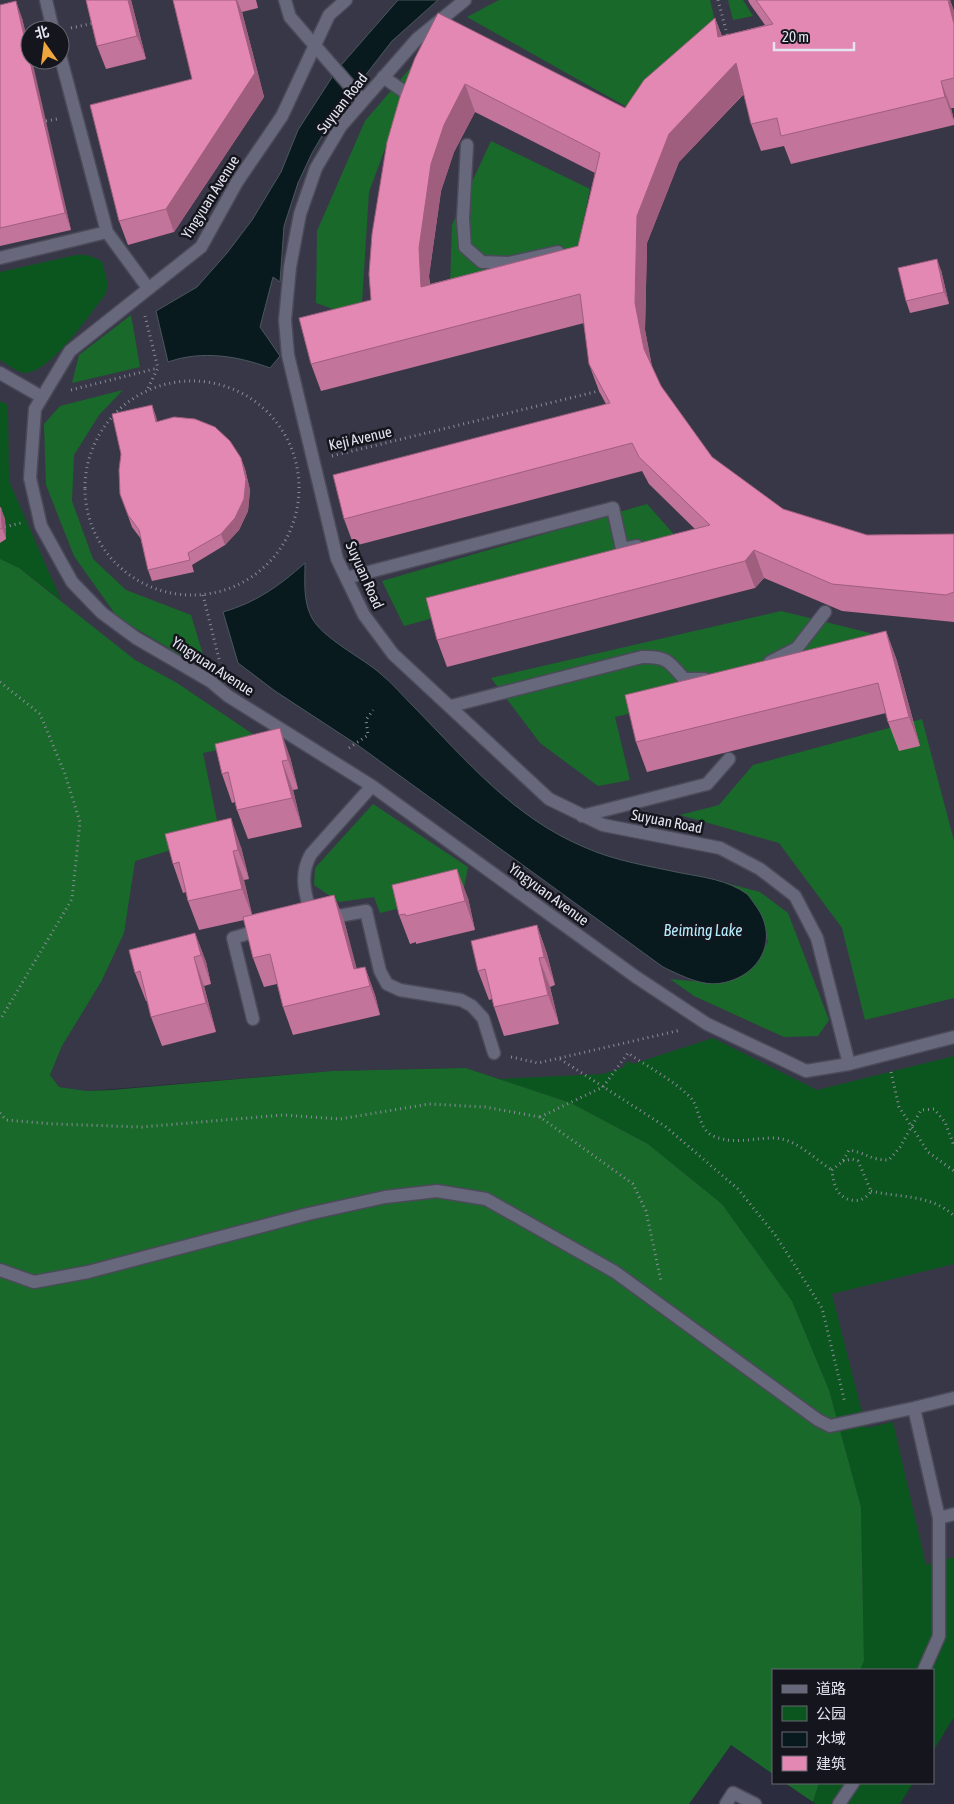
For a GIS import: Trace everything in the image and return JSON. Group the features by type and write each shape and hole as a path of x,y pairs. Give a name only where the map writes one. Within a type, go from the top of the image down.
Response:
{"street":[{"path":"46,0 51,20"},
{"path":"286,0 290,18 363,101"},
{"name":"Yingyuan Avenue","path":"346,0 329,15 282,116 237,182 201,247 70,351 35,409 30,478 41,526 72,582 102,613 136,638 210,681 228,696 372,786 636,977 707,1024 806,1071 850,1064 954,1037"},
{"name":"Suyuan Road","path":"465,0 417,39 341,126 316,168 300,214 290,267 284,320 288,355 337,559 364,615 393,654 549,799 603,825 720,848 760,869 795,896 817,938 850,1064"},
{"path":"64,70 107,232 144,291"},
{"path":"383,78 412,97"},
{"path":"467,145 463,219 465,247 482,262 509,262 570,250"},
{"path":"0,258 107,232"},
{"path":"0,372 42,397"},
{"path":"346,578 613,508 622,549 648,543"},
{"path":"759,665 783,657 797,648 825,612"},
{"path":"451,706 642,657 657,656 670,661 684,679 698,680 715,676"},
{"path":"582,816 707,784 729,759"},
{"path":"372,786 311,854 305,864 303,880 306,917 322,919 366,911 380,971 387,984 400,990 461,1000 472,1006 483,1018 494,1053"},
{"path":"253,1019 232,938 276,926"},
{"path":"0,1270 34,1282 88,1272 308,1214 385,1197 437,1191 486,1199 614,1272 818,1420 830,1426 954,1398"},
{"path":"914,1408 939,1518 939,1636 924,1669"},
{"path":"939,1518 954,1514"},
{"path":"839,1804 852,1784"},
{"path":"726,1804 733,1793 755,1804"}],"path":[{"path":"718,0 730,46"},
{"path":"70,28 95,23"},
{"path":"728,38 732,37"},
{"path":"144,291 158,368 147,390"},
{"path":"42,397 158,368"},
{"path":"177,381 209,382 239,391 265,408 285,433 297,464 299,493 293,524 278,552 256,574 227,588 203,596 172,593 148,586 127,573 109,556 100,543 87,513 84,488 87,464 95,441 114,414 126,403 147,390 177,381"},
{"name":"Keji Avenue","path":"314,460 608,389"},
{"path":"203,596 228,696"},
{"path":"0,682 40,714 65,774 80,822 72,899 0,1020"},
{"path":"349,747 368,735 366,720 372,710"},
{"path":"494,1053 538,1063 707,1024"},
{"path":"540,1117 603,1086 628,1053 692,1098 699,1119 710,1135 726,1141 774,1138 796,1143 832,1170 834,1183 840,1194 849,1200 867,1198 871,1190"},
{"path":"888,1054 899,1108 928,1152 954,1171"},
{"path":"560,1059 666,1127 731,1183 776,1236 822,1308 849,1422"},
{"path":"0,1113 6,1120 54,1124 142,1127 283,1115 340,1119 429,1104 484,1107 540,1117 632,1184 646,1211 667,1309"},
{"path":"832,1170 843,1161 848,1150 861,1152 874,1160 889,1160 900,1147 921,1110 934,1109 945,1122 954,1146"},
{"path":"843,1161 852,1159 858,1161 871,1190"},
{"path":"871,1190 931,1202 947,1209 954,1216"}],"shaded area":[{"path":"0,0 954,0 954,1717 934,1749 934,1669 860,1669 864,1660 861,1507 829,1390 792,1301 722,1204 648,1144 571,1103 466,1068 332,1071 87,1091 59,1087 50,1075 62,1046 101,982 0,583"}],"green space":[{"path":"499,0 710,0 717,30 625,106 467,17"},
{"path":"728,0 743,0 753,16 733,20"},
{"path":"418,59 369,192 361,319 316,303 317,231 365,121"},
{"path":"491,141 590,189 574,265 450,288 452,225"},
{"path":"76,255 87,255 102,261 108,285 105,295 57,354 34,371 24,373 18,371 0,360 0,272"},
{"path":"131,315 140,367 72,383 79,355"},
{"path":"123,390 99,415 74,455 72,501 93,559 126,590 191,615 208,671 118,618 74,556 46,485 44,424 60,406"},
{"path":"0,401 8,405 9,481 61,600 19,568 0,559"},
{"path":"647,504 686,548 404,626 382,581"},
{"path":"0,559 19,568 135,660 177,683 263,741 203,753 220,835 135,861 124,933 101,982 62,1046 50,1075 59,1087 87,1091 112,1090 332,1071 466,1068 571,1103 648,1144 722,1204 792,1301 829,1390 861,1507 864,1661 860,1669 772,1669 772,1773 731,1745 689,1804 0,1804"},
{"path":"781,611 870,633 875,656 615,717 630,780 598,786 540,743 491,678"},
{"path":"922,719 954,841 954,998 865,1020 842,928 779,843 680,815 719,805 753,765"},
{"path":"373,804 468,867 463,893 380,913 374,897 339,902 314,885 315,868"},
{"path":"718,881 760,892 788,913 829,1020 818,1036 784,1037 694,996 670,979 705,982 728,981 749,971 762,955 768,941 747,894"},
{"path":"713,1038 817,1090 954,1056 954,1264 832,1294 866,1428 893,1422 926,1565 954,1557 954,1717 934,1749 934,1669 860,1669 864,1660 861,1507 829,1390 792,1301 722,1204 648,1144 571,1103 499,1079 603,1074 622,1068 628,1061 633,1064"},
{"path":"786,1784 819,1784 813,1802"},
{"path":"819,1784 912,1784 900,1804 816,1804 813,1802"}],"water":[{"path":"398,0 438,0 392,41 333,117 312,153 298,183 284,226 280,282 273,277 260,327 280,356 270,368 245,360 207,355 181,358 168,362 156,311 197,287 227,253 252,220 281,172 298,130 336,71"},
{"name":"Beiming Lake","path":"305,563 305,590 308,610 316,624 323,632 385,678 472,767 513,804 558,835 596,852 632,863 715,880 732,885 747,894 763,918 766,931 766,943 756,964 747,973 735,979 714,984 691,980 663,967 359,746 275,691 238,663 223,612 257,598 286,579"}],"building":[{"path":"86,0 128,0 137,36 97,46"},
{"path":"173,0 236,0 255,73 166,209 119,221 90,105 192,79"},
{"path":"756,0 948,0 954,24 954,78 941,81 945,97 781,136 777,118 751,124 736,63 669,134 637,216 635,303 644,349 661,386 712,457 783,509 867,535 954,534 954,592 946,595 832,584 754,550 745,561 437,640 426,598 710,525 639,457 632,443 344,519 333,475 610,403 589,364 580,294 311,364 299,318 371,300 369,274 372,234 387,142 400,97 415,58 438,13 625,108 644,80 715,18 718,37 773,24","holes":["465,84 600,153 578,246 421,287 419,248 431,164 444,125"]},
{"path":"16,1 20,20 20,70 32,70 65,213 0,228 0,5"},
{"path":"937,259 944,292 906,301 898,268"},
{"path":"152,405 156,422 174,417 195,419 215,427 230,441 241,458 246,479 244,499 235,518 221,534 188,553 190,560 148,570 139,530 128,515 120,494 119,470 121,454 112,414"},
{"path":"0,507 2,528 0,529"},
{"path":"886,631 909,717 888,722 878,683 636,742 625,695"},
{"path":"280,728 288,760 282,761 292,798 237,810 228,772 222,774 215,744"},
{"path":"231,818 238,850 233,851 242,889 188,901 179,862 173,864 165,834"},
{"path":"457,869 465,901 406,916 405,914 399,915 392,885"},
{"path":"334,895 354,969 365,967 370,986 283,1007 270,954 253,958 243,917"},
{"path":"537,925 544,957 539,958 548,995 494,1007 485,969 478,971 471,941"},
{"path":"195,933 201,955 194,957 206,1003 151,1017 140,971 135,973 129,950"}]}
